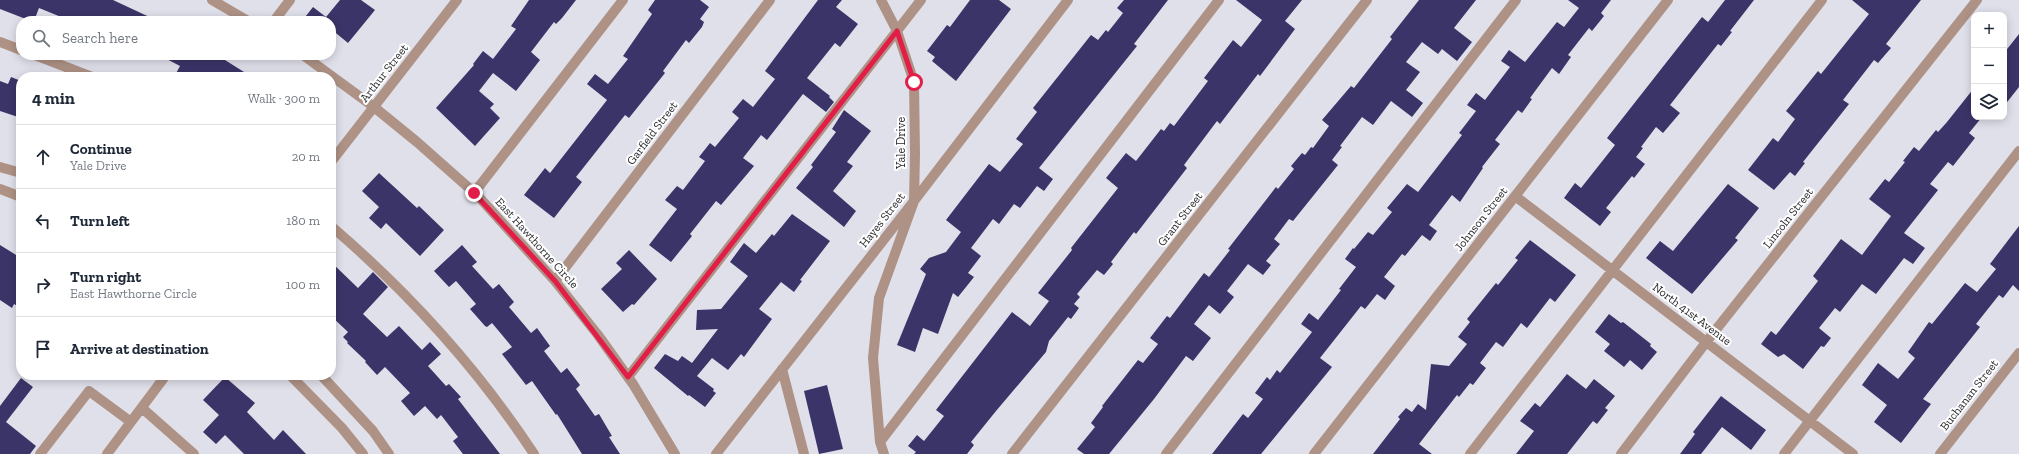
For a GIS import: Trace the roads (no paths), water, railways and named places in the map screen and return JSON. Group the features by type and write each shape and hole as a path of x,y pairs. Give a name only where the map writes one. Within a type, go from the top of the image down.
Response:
{"street":[{"path":"212,0 239,16"},
{"path":"278,16 290,0"},
{"name":"Arthur Street","path":"336,156 457,0"},
{"path":"474,193 623,0"},
{"name":"Garfield Street","path":"555,281 770,0"},
{"name":"Yale Drive","path":"881,0 897,31 914,82 914,201 880,298 873,358 880,442 884,454"},
{"path":"628,377 921,0"},
{"name":"Hayes Street","path":"716,454 914,201 1068,0"},
{"path":"880,442 1219,0"},
{"name":"Grant Street","path":"1012,454 1367,0"},
{"path":"1166,454 1516,0"},
{"name":"Johnson Street","path":"1314,454 1668,0"},
{"path":"1470,454 1822,0"},
{"name":"Lincoln Street","path":"1621,454 1707,341 1977,0"},
{"path":"0,42 16,48"},
{"path":"48,60 79,72"},
{"name":"East Hawthorne Circle","path":"310,60 326,72"},
{"name":"East Hawthorne Circle","path":"336,79 374,107 417,142 474,193 555,281 628,377 675,454"},
{"path":"1784,454 2019,151"},
{"path":"0,166 16,171"},
{"path":"0,189 16,195"},
{"name":"North 41st Avenue","path":"1515,196 1707,341 1853,454"},
{"path":"336,230 368,257 432,324 503,407 534,454"},
{"name":"Buchanan Street","path":"1940,454 2019,353"},
{"path":"782,369 804,454"},
{"path":"107,454 162,380"},
{"path":"295,380 342,428 362,454"},
{"path":"326,380 373,431 389,454"},
{"path":"40,454 89,391 131,422"},
{"path":"142,408 194,454"}]}
